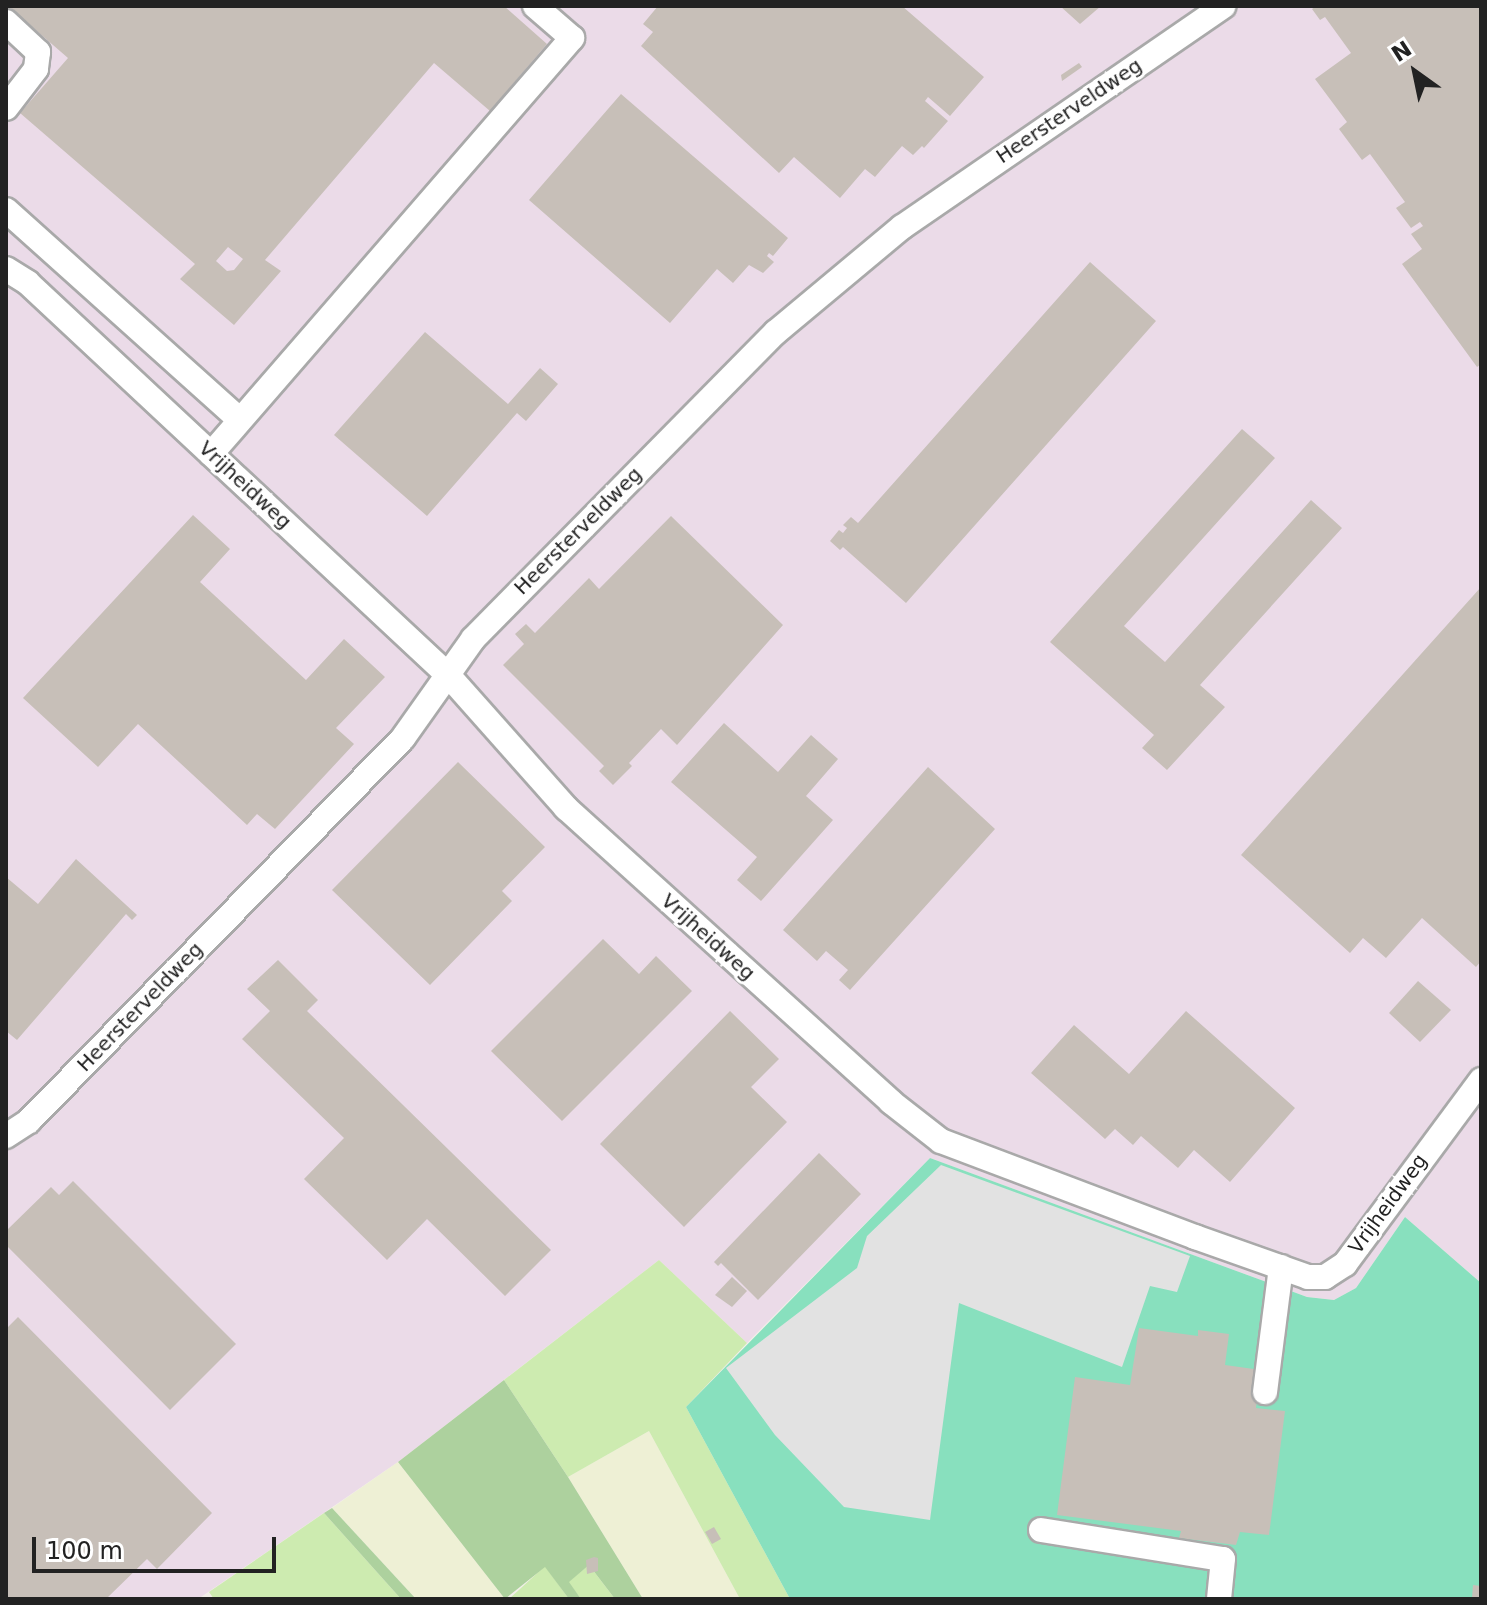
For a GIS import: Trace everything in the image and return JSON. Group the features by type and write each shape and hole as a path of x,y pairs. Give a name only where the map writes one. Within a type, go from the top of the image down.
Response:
{"street":[{"path":"211,454 572,38 535,6"},
{"name":"Heersterveldweg","path":"6,1136 29,1121 403,738 448,675 511,598 776,332 840,277 953,191 1223,6"},
{"path":"6,22 38,52 36,69 6,108"},
{"path":"6,210 240,420"},
{"name":"Vrijheidweg","path":"6,269 28,283 448,675 566,808 891,1102 941,1141 1308,1277 1325,1277 1345,1264 1481,1080"},
{"path":"1265,1392 1281,1267"},
{"path":"1041,1530 1223,1559 1219,1599"}],"shaded area":[{"path":"6,6 1481,6 1481,1283 1405,1217 1356,1288 1334,1300 1307,1297 930,1158 747,1343 659,1260 398,1462 198,1599 6,1599"},
{"path":"941,1165 1190,1256 1177,1292 1150,1286 1122,1367 959,1303 930,1520 844,1507 775,1435 726,1368 857,1268 867,1236"}],"green space":[{"path":"930,1158 1307,1297 1334,1300 1356,1288 1405,1217 1481,1283 1481,1599 790,1599 686,1407"},
{"path":"659,1260 747,1343 686,1407 790,1599 740,1599 649,1431 568,1477 504,1380"},
{"path":"504,1380 643,1599 615,1599 589,1565 569,1582 581,1599 569,1599 545,1567 505,1599 398,1462"},
{"path":"649,1431 740,1599 643,1599 568,1477"},
{"path":"398,1462 505,1599 416,1599 332,1508"},
{"path":"332,1508 416,1599 401,1599 324,1513"},
{"path":"324,1513 401,1599 214,1599 209,1592"},
{"path":"589,1565 615,1599 581,1599 568,1582"},
{"path":"545,1566 569,1599 509,1599"}],"building":[{"path":"8,6 504,6 547,44 490,111 434,63 265,260 281,271 234,325 180,279 195,264 20,113 68,58","holes":["228,247 243,259 234,270 227,271 216,261"]},
{"path":"658,6 902,6 984,77 950,116 928,97 925,101 948,121 924,148 922,146 913,155 902,146 875,177 865,169 840,198 794,157 779,173 641,46 653,32 643,24"},
{"path":"1060,6 1101,6 1080,24"},
{"path":"1316,6 1481,6 1481,364 1477,367 1402,264 1422,249 1411,234 1423,226 1420,222 1411,228 1396,208 1405,202 1370,154 1362,160 1339,129 1347,122 1315,79 1351,53 1325,17 1320,20 1312,9"},
{"path":"1079,63 1082,67 1062,81 1061,75"},
{"path":"621,94 788,238 773,256 769,253 767,256 774,262 763,273 749,265 733,283 717,269 670,323 529,200"},
{"path":"1090,262 1156,321 906,603 843,547 840,550 830,541 839,530 843,533 847,528 843,525 851,517 858,523"},
{"path":"425,332 508,404 540,368 558,384 526,421 517,413 427,516 334,435"},
{"path":"1242,429 1275,458 1124,626 1165,662 1311,500 1342,528 1200,685 1225,707 1167,770 1142,748 1154,735 1050,642"},
{"path":"193,515 230,549 200,582 306,680 344,639 385,677 336,728 354,744 275,829 257,814 247,825 138,724 98,767 23,698"},
{"path":"671,516 783,625 677,745 661,729 613,785 599,771 604,766 503,665 524,644 515,634 526,624 535,633 589,578 599,589"},
{"path":"1481,587 1481,961 1476,967 1422,918 1386,958 1363,938 1350,953 1241,855"},
{"path":"724,723 778,772 811,735 838,759 806,796 833,820 761,901 737,880 757,857 671,782"},
{"path":"458,762 545,847 502,891 512,901 430,985 332,890"},
{"path":"928,767 995,829 850,990 839,980 848,970 826,951 817,961 783,930"},
{"path":"76,859 137,915 132,920 126,914 17,1040 6,1031 6,877 38,904"},
{"path":"603,939 639,974 656,956 692,991 562,1121 491,1051"},
{"path":"278,960 318,1000 307,1011 551,1250 505,1296 427,1219 387,1260 304,1179 344,1138 242,1039 270,1011 247,989"},
{"path":"1418,981 1451,1010 1420,1042 1389,1013"},
{"path":"730,1011 779,1059 751,1087 787,1122 684,1227 600,1144"},
{"path":"1186,1011 1295,1108 1230,1182 1194,1150 1178,1168 1141,1136 1133,1145 1115,1129 1105,1139 1031,1073 1074,1025 1129,1074"},
{"path":"819,1153 861,1194 758,1300 721,1263 718,1266 714,1262"},
{"path":"73,1181 236,1344 170,1410 6,1245 6,1231 51,1187 59,1195"},
{"path":"732,1277 747,1291 732,1307 715,1295"},
{"path":"18,1317 212,1513 157,1569 147,1559 106,1599 6,1599 6,1329"},
{"path":"1139,1328 1198,1336 1198,1330 1229,1334 1225,1365 1261,1370 1256,1408 1285,1411 1269,1535 1240,1532 1236,1545 1179,1538 1181,1531 1057,1515 1075,1377 1130,1385"},
{"path":"714,1527 721,1539 712,1544 705,1532"},
{"path":"598,1558 598,1571 587,1574 586,1560"},
{"path":"1473,1585 1481,1586 1481,1599 1472,1598"}]}
